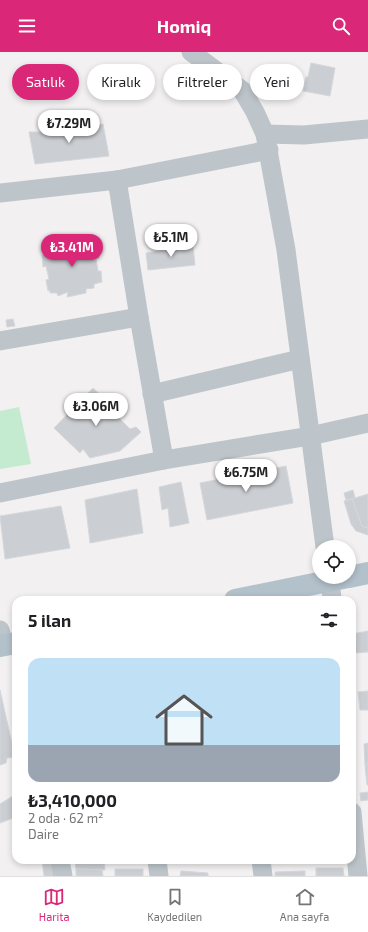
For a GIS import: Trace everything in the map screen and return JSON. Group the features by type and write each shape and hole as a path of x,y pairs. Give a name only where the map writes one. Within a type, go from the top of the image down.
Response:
{"main road":[{"path":"356,577 368,573"},
{"path":"258,596 327,584"}],"street":[{"path":"191,52 242,90 256,112 267,142 286,250 324,540"},
{"path":"0,193 117,180 267,142 304,135 368,129"},
{"path":"117,180 164,460"},
{"path":"0,341 139,317"},
{"path":"152,394 300,359"},
{"path":"0,493 164,460 310,436 368,423"},
{"path":"356,855 358,876"},
{"path":"60,864 62,876"},
{"path":"158,864 159,876"},
{"path":"262,864 263,876"}],"green space":[{"path":"19,407 31,464 0,469 0,411"}],"building":[{"path":"311,63 335,68 330,96 304,91 306,77 308,77"},
{"path":"80,124 90,124 90,127 103,124 109,156 35,164 29,132 42,132 42,128 56,127 57,132 80,129"},
{"path":"78,241 78,244 87,242 87,245 93,243 93,246 96,245 99,258 96,259 98,271 101,271 102,282 94,284 94,288 86,289 86,293 67,297 68,292 58,296 57,293 50,293 50,290 48,291 46,280 49,279 46,266 43,267 42,255 44,255 44,252 51,252 50,249 58,248 57,244"},
{"path":"193,246 195,265 148,270 146,253"},
{"path":"13,319 15,326 7,327 6,320"},
{"path":"93,388 119,412 116,415 130,429 136,427 141,432 120,451 90,458 83,449 80,453 54,428"},
{"path":"286,466 293,503 207,520 200,483"},
{"path":"181,482 189,523 170,527 168,508 162,510 159,487"},
{"path":"137,489 143,533 90,543 85,500"},
{"path":"353,490 355,498 346,500 344,493"},
{"path":"368,494 368,528 362,526 352,499"},
{"path":"352,499 362,526 368,528 368,535 356,531 351,524 344,501"},
{"path":"61,506 70,548 5,559 0,516"},
{"path":"368,631 368,652 356,653 356,633"},
{"path":"0,690 12,744 12,757 7,758 6,763 0,765"},
{"path":"368,691 368,710 360,710 358,692"},
{"path":"368,743 368,764 365,765 364,744"},
{"path":"368,764 368,785 367,785 365,765"},
{"path":"368,792 368,800 361,801 360,793"},
{"path":"12,796 12,818 0,823 0,804"},
{"path":"42,864 54,864 55,876 44,876"},
{"path":"75,864 104,864 105,870 76,869"},
{"path":"316,868 343,868 344,876 316,876"},
{"path":"76,869 102,870 103,876 76,876"},
{"path":"115,869 143,869 143,876 115,876"},
{"path":"181,871 208,873 208,876 180,876"},
{"path":"305,871 305,876 275,876 275,872"}]}
